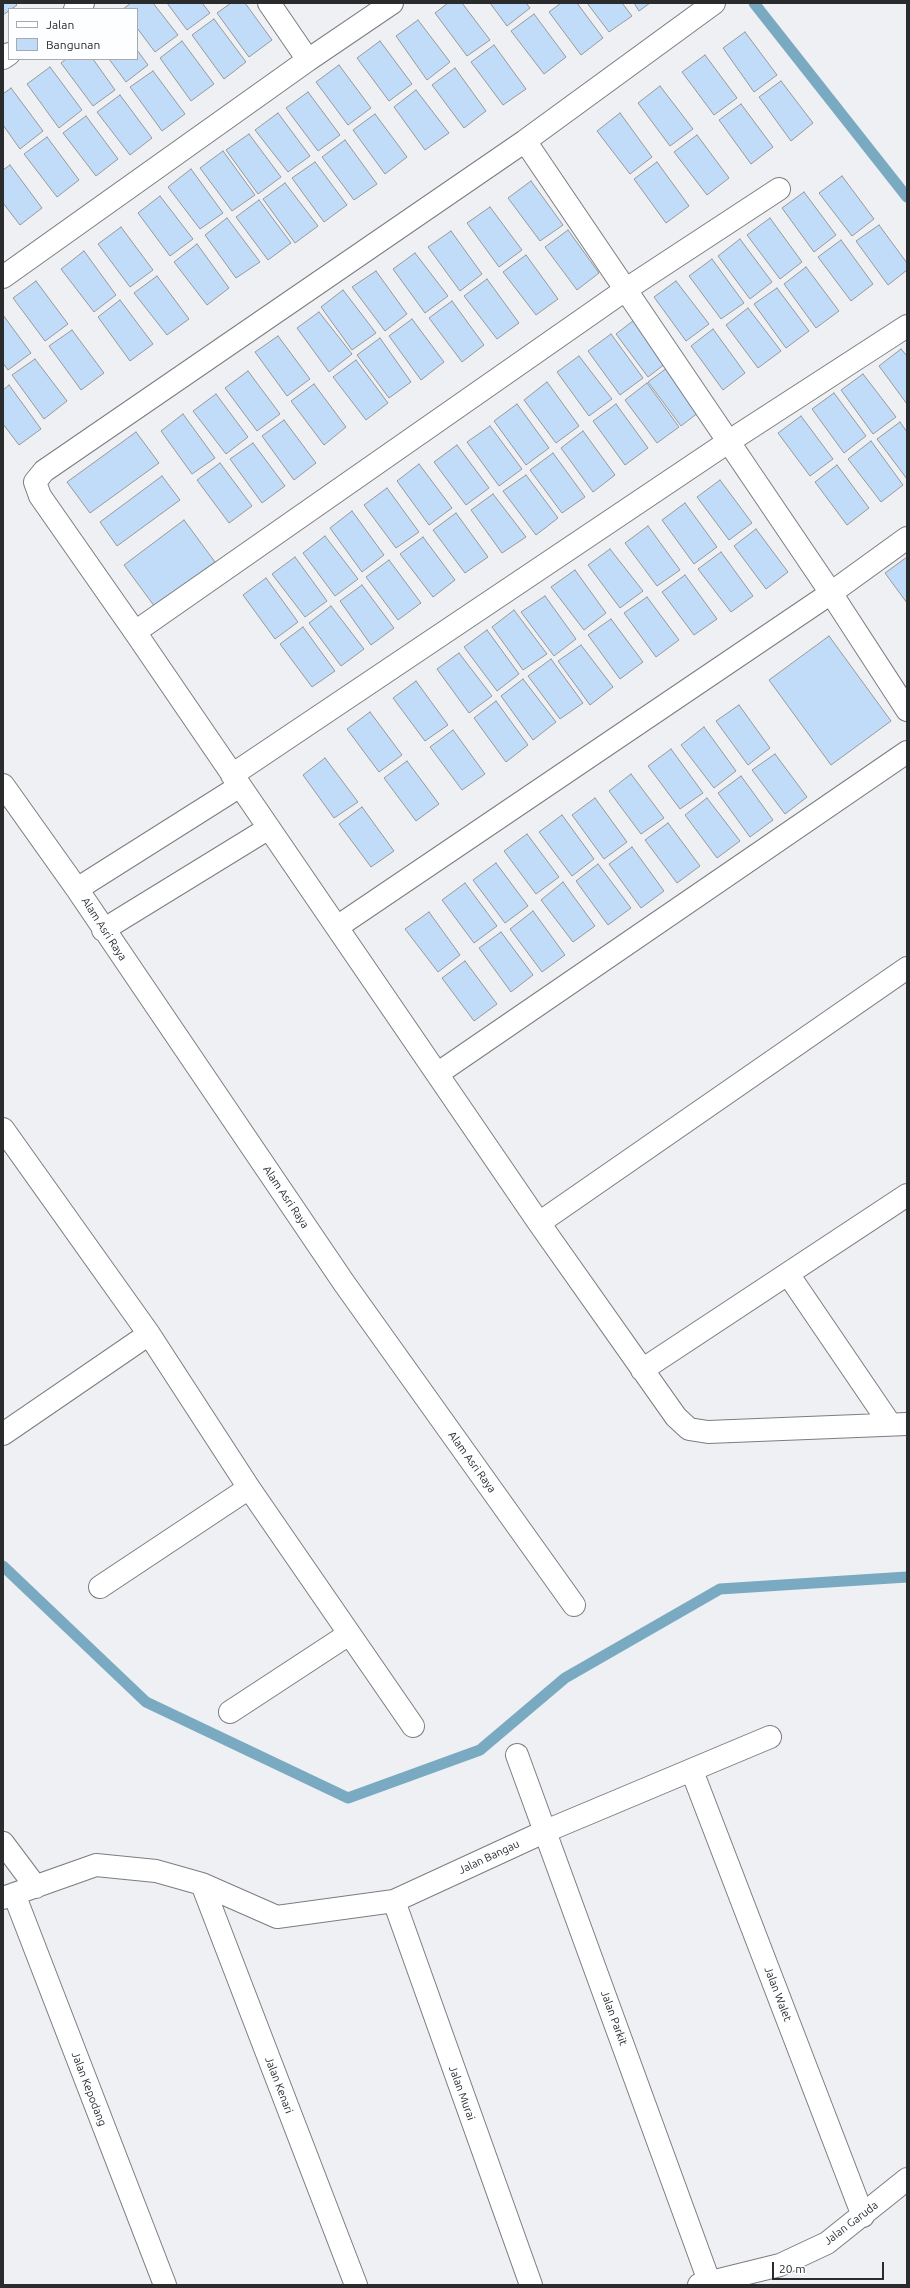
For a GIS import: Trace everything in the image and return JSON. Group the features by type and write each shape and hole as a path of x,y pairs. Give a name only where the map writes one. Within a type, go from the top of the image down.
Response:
{"street":[{"path":"269,3 308,60"},
{"path":"3,277 308,60 392,3"},
{"path":"714,3 525,141 44,471 35,482 40,496 136,632 236,781 337,926 437,1074 676,1417 689,1429 708,1432 898,1424"},
{"path":"525,141 831,593 907,710"},
{"path":"136,632 625,290 779,189"},
{"path":"77,889 728,442 907,326"},
{"path":"337,926 831,593 907,538"},
{"path":"437,1074 907,752"},
{"name":"Alam Asri Raya","path":"3,785 77,889 103,930 344,1283 574,1605"},
{"path":"103,930 269,828"},
{"path":"540,1223 907,968"},
{"path":"3,1129 149,1334 249,1488 413,1726"},
{"path":"642,1370 907,1194"},
{"path":"788,1274 898,1424"},
{"path":"3,1434 149,1334"},
{"path":"100,1587 249,1488"},
{"path":"230,1712 349,1634"},
{"name":"Jalan Bangau","path":"8,1896 96,1865 156,1871 202,1884 277,1917 394,1901 546,1831 770,1737"},
{"name":"Jalan Parkit","path":"517,1755 546,1831 704,2283"},
{"name":"Jalan Walet","path":"692,1771 863,2216"},
{"path":"3,1843 36,1887"},
{"name":"Jalan Kenari","path":"202,1884 356,2285"},
{"name":"Jalan Kepodang","path":"8,1896 165,2285"},
{"name":"Jalan Murai","path":"394,1901 531,2285"},
{"name":"Jalan Garuda","path":"704,2283 749,2279 827,2243 863,2216 907,2179"}],"building":[{"path":"3,3 15,3 17,5 13,8 8,8 8,11 3,15"},
{"path":"131,3 153,3 178,35 155,52 138,29 138,8 124,8"},
{"path":"167,3 202,3 210,13 187,30"},
{"path":"231,3 245,3 272,40 249,57 217,13"},
{"path":"448,3 462,3 490,40 467,56 435,13"},
{"path":"490,3 526,3 530,8 507,26"},
{"path":"561,3 577,3 603,38 581,55 549,12"},
{"path":"587,3 622,3 632,16 609,32"},
{"path":"634,3 650,3 639,11"},
{"path":"534,14 566,57 544,74 511,31"},
{"path":"214,19 246,62 224,79 192,35"},
{"path":"418,20 450,62 427,80 396,36"},
{"path":"745,32 777,75 754,92 723,48"},
{"path":"182,41 214,84 191,101 160,58"},
{"path":"380,41 412,84 389,101 357,58"},
{"path":"494,45 526,89 503,105 471,62"},
{"path":"138,51 148,65 126,82 110,60 138,60"},
{"path":"705,55 737,98 714,115 682,72"},
{"path":"65,60 94,60 115,90 93,106 61,63"},
{"path":"339,65 371,108 348,125 316,82"},
{"path":"50,67 82,110 59,128 27,84"},
{"path":"455,68 486,111 464,128 432,85"},
{"path":"153,71 185,114 162,131 130,87"},
{"path":"781,81 813,123 791,141 759,97"},
{"path":"660,86 693,129 670,146 638,103"},
{"path":"11,88 43,131 20,149 3,125 3,94"},
{"path":"416,90 449,133 425,150 394,107"},
{"path":"308,92 340,135 318,151 286,108"},
{"path":"120,95 152,138 130,155 97,112"},
{"path":"741,104 773,147 751,164 719,120"},
{"path":"278,113 310,156 288,172 255,130"},
{"path":"620,113 652,157 630,174 597,131"},
{"path":"375,114 407,157 385,174 353,130"},
{"path":"86,116 118,159 96,176 63,133"},
{"path":"249,134 281,177 258,194 226,150"},
{"path":"697,135 729,178 707,195 674,152"},
{"path":"47,137 79,180 57,197 24,154"},
{"path":"345,140 377,184 354,200 322,157"},
{"path":"223,151 255,195 232,211 200,168"},
{"path":"315,162 347,205 324,222 292,178"},
{"path":"657,162 689,206 666,223 634,179"},
{"path":"10,165 42,208 20,225 3,203 3,170"},
{"path":"191,169 223,213 200,229 168,187"},
{"path":"842,176 874,219 852,236 819,193"},
{"path":"531,181 563,225 540,241 508,198"},
{"path":"285,183 318,226 295,243 263,199"},
{"path":"804,192 836,235 814,252 782,208"},
{"path":"160,196 193,239 170,256 138,213"},
{"path":"259,200 291,243 268,260 236,217"},
{"path":"490,207 522,250 499,267 467,223"},
{"path":"227,218 260,262 236,278 205,235"},
{"path":"770,218 802,262 780,279 747,235"},
{"path":"879,225 907,263 907,270 888,285 856,241"},
{"path":"121,227 153,270 130,287 98,244"},
{"path":"568,230 599,273 577,290 545,247"},
{"path":"451,231 482,274 460,291 428,247"},
{"path":"740,239 772,282 750,299 718,256"},
{"path":"841,240 873,284 851,301 818,257"},
{"path":"197,244 229,288 207,305 174,262"},
{"path":"84,251 116,295 94,312 61,269"},
{"path":"415,253 448,296 425,313 393,269"},
{"path":"526,255 558,299 536,315 503,272"},
{"path":"712,259 744,303 721,319 689,276"},
{"path":"806,267 839,311 816,328 784,284"},
{"path":"376,271 407,314 385,331 352,287"},
{"path":"157,276 189,319 167,335 134,293"},
{"path":"487,279 519,323 497,339 464,296"},
{"path":"36,281 68,324 45,341 13,298"},
{"path":"676,281 709,324 686,341 654,297"},
{"path":"777,288 809,331 786,348 754,304"},
{"path":"343,290 376,333 352,350 321,307"},
{"path":"120,300 153,344 130,361 98,317"},
{"path":"452,301 484,345 462,362 429,318"},
{"path":"748,308 781,351 758,368 726,325"},
{"path":"319,312 352,354 329,372 297,328"},
{"path":"3,315 31,353 8,370 3,363"},
{"path":"638,317 670,360 648,377 616,334"},
{"path":"412,319 444,362 421,380 389,336"},
{"path":"713,329 745,373 723,390 691,346"},
{"path":"72,330 104,373 81,390 49,346"},
{"path":"611,334 643,378 620,395 588,351"},
{"path":"278,336 310,379 287,396 255,352"},
{"path":"380,338 411,382 389,398 357,355"},
{"path":"901,349 907,356 907,404 879,366"},
{"path":"579,356 612,399 589,416 557,372"},
{"path":"35,359 67,401 44,419 12,375"},
{"path":"356,360 388,403 366,420 333,377"},
{"path":"671,365 703,409 681,426 648,382"},
{"path":"248,371 280,414 257,431 225,388"},
{"path":"863,374 896,417 873,434 841,390"},
{"path":"547,382 579,426 556,443 524,400"},
{"path":"647,383 679,427 657,443 625,400"},
{"path":"314,384 346,427 324,445 291,401"},
{"path":"9,385 41,429 19,445 3,424 3,390"},
{"path":"834,393 866,436 844,453 812,409"},
{"path":"216,394 248,437 226,454 193,411"},
{"path":"517,404 549,448 526,465 494,421"},
{"path":"616,404 648,448 625,465 593,421"},
{"path":"183,414 215,458 192,474 161,431"},
{"path":"801,416 833,459 810,476 778,433"},
{"path":"284,420 316,463 294,480 262,436"},
{"path":"900,422 907,432 907,479 877,439"},
{"path":"490,426 522,469 499,486 467,442"},
{"path":"583,431 615,475 593,492 561,448"},
{"path":"136,432 159,463 90,513 67,482"},
{"path":"871,441 903,485 881,502 848,459"},
{"path":"253,443 285,486 262,503 230,459"},
{"path":"457,445 489,488 466,505 434,462"},
{"path":"553,453 585,497 562,513 530,470"},
{"path":"220,463 252,506 229,523 197,480"},
{"path":"419,464 452,508 429,525 397,481"},
{"path":"837,465 869,508 847,525 815,482"},
{"path":"526,475 558,518 536,535 503,491"},
{"path":"162,476 180,500 117,546 100,522"},
{"path":"720,480 752,523 729,540 697,497"},
{"path":"387,488 419,532 396,548 364,505"},
{"path":"493,494 526,537 502,553 471,510"},
{"path":"685,503 717,547 694,564 662,520"},
{"path":"352,511 384,555 362,572 330,528"},
{"path":"456,513 488,557 465,573 433,530"},
{"path":"184,520 215,562 155,607 124,565"},
{"path":"648,526 680,570 657,586 625,543"},
{"path":"756,529 788,572 766,589 734,546"},
{"path":"325,536 358,579 335,596 303,553"},
{"path":"423,537 455,580 433,597 400,554"},
{"path":"610,549 643,591 620,608 588,565"},
{"path":"721,552 753,596 731,612 698,569"},
{"path":"295,557 327,601 305,617 272,574"},
{"path":"907,557 907,603 885,573"},
{"path":"389,560 421,603 398,620 366,577"},
{"path":"575,570 606,613 584,630 551,587"},
{"path":"685,575 717,619 694,635 662,592"},
{"path":"266,578 298,622 275,639 243,595"},
{"path":"362,585 394,628 371,645 340,601"},
{"path":"545,596 576,639 554,656 521,612"},
{"path":"647,597 679,640 656,657 624,613"},
{"path":"331,606 364,649 341,666 309,623"},
{"path":"514,610 547,654 523,670 492,627"},
{"path":"611,619 643,662 620,679 588,635"},
{"path":"303,627 335,671 312,687 280,644"},
{"path":"487,630 519,674 497,691 464,647"},
{"path":"829,636 891,721 831,765 769,680"},
{"path":"581,645 613,687 590,705 558,661"},
{"path":"459,653 492,696 469,713 437,669"},
{"path":"551,659 583,703 560,719 528,676"},
{"path":"523,679 556,722 533,740 501,696"},
{"path":"416,681 448,725 425,741 393,698"},
{"path":"496,701 528,745 506,762 474,718"},
{"path":"739,705 770,748 748,765 716,721"},
{"path":"370,712 402,755 379,772 347,729"},
{"path":"704,727 736,771 714,788 681,745"},
{"path":"453,730 485,774 462,790 430,747"},
{"path":"671,749 703,793 680,809 648,766"},
{"path":"775,754 807,797 785,814 752,770"},
{"path":"325,758 358,802 334,818 303,775"},
{"path":"407,761 439,804 416,821 384,778"},
{"path":"631,774 664,818 641,834 609,791"},
{"path":"741,776 773,820 750,837 718,793"},
{"path":"595,798 627,842 604,859 572,815"},
{"path":"707,798 740,841 717,858 685,815"},
{"path":"362,807 394,851 371,867 339,824"},
{"path":"562,815 594,859 572,876 539,832"},
{"path":"668,823 700,866 677,883 645,840"},
{"path":"527,834 559,877 536,894 504,851"},
{"path":"632,847 664,891 641,908 609,864"},
{"path":"496,863 528,906 505,923 473,880"},
{"path":"598,864 631,908 608,925 576,881"},
{"path":"563,882 595,926 573,942 541,900"},
{"path":"465,883 497,926 474,943 442,900"},
{"path":"533,911 565,955 542,972 510,929"},
{"path":"429,912 460,955 438,972 405,929"},
{"path":"501,932 533,975 511,992 479,948"},
{"path":"465,961 497,1004 474,1021 442,978"}],"waterway":[{"path":"754,3 907,197"},
{"path":"3,1566 146,1702 348,1798 480,1750 565,1678 720,1589 907,1577"}]}
